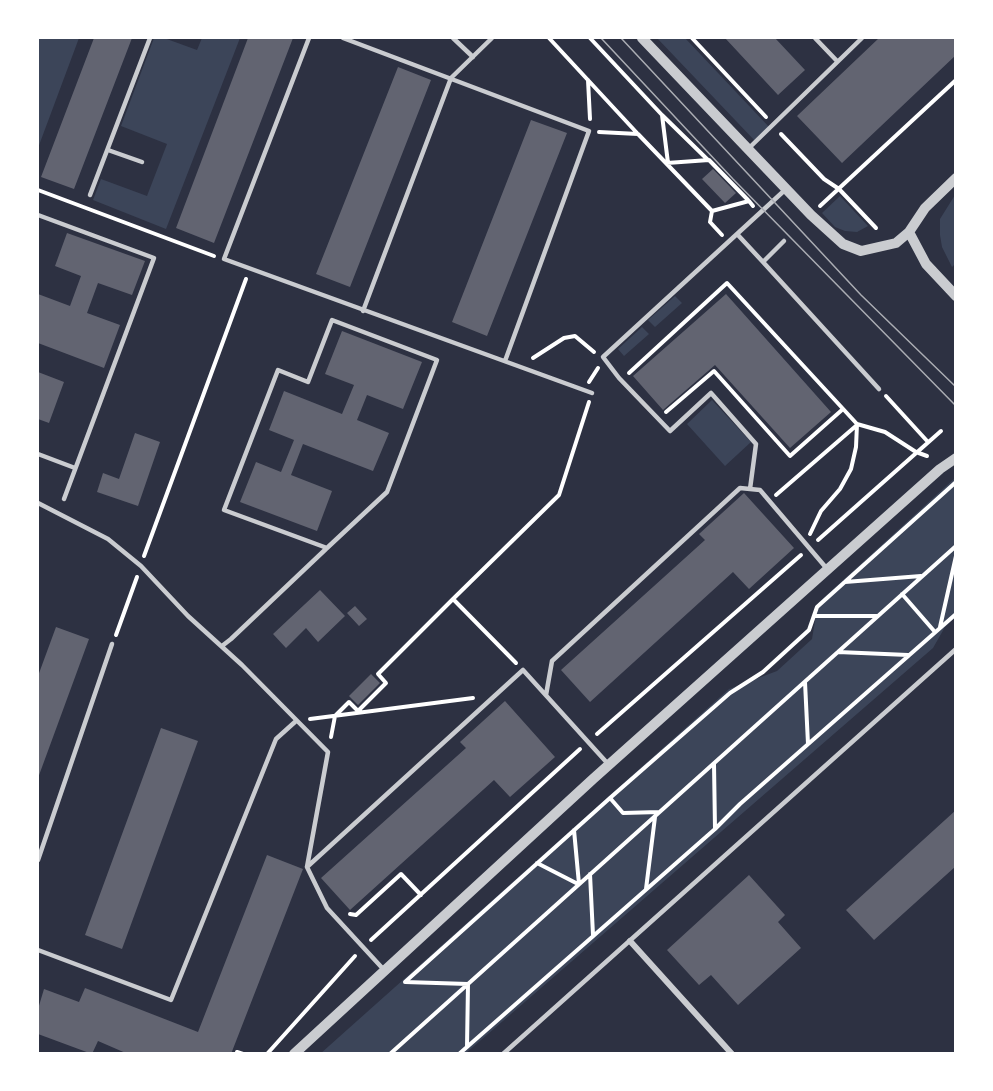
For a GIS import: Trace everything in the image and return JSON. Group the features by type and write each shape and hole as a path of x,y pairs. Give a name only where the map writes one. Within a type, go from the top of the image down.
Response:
{"street":[{"path":"642,38 811,215 843,244 861,251 896,243 909,232 925,208 956,178"},
{"path":"909,232 926,264 956,296"},
{"path":"294,1053 609,765 940,469 956,458"},
{"path":"630,941 732,1053"}],"lane":[{"path":"90,195 150,38"},
{"path":"309,38 224,259 592,393"},
{"path":"343,38 589,131 505,361"},
{"path":"453,38 472,57"},
{"path":"363,311 451,78 492,38"},
{"path":"815,38 837,61"},
{"path":"748,150 862,38"},
{"path":"108,150 142,162"},
{"path":"750,489 756,444 711,393 670,431 619,378 603,357 786,189"},
{"path":"38,215 154,258 64,499"},
{"path":"737,234 879,389"},
{"path":"763,262 784,241"},
{"path":"222,646 327,548 387,492 437,360 332,320 308,382 278,370 224,510 327,548"},
{"path":"38,454 75,468"},
{"path":"546,695 552,661 740,488 760,490 828,570"},
{"path":"38,503 108,540 141,566 188,616 242,665 328,753 307,867 327,908 385,971"},
{"path":"38,860 112,644"},
{"path":"503,1053 955,652"},
{"path":"307,867 523,670 609,765"},
{"path":"38,950 171,1000 276,739 296,721"}],"path":[{"path":"549,38 712,211"},
{"path":"590,38 662,115 760,213"},
{"path":"588,80 589,131 638,134"},
{"path":"818,208 956,80"},
{"path":"662,115 667,163"},
{"path":"667,163 709,160"},
{"path":"38,190 224,259"},
{"path":"712,211 748,201"},
{"path":"712,211 710,222 729,242"},
{"path":"112,644 249,269"},
{"path":"627,376 727,283 857,424 885,432 916,452 927,456"},
{"path":"514,364 535,358 564,338 575,336 590,350 603,357 595,376 587,384 575,387"},
{"path":"663,415 714,371 790,456 843,409"},
{"path":"879,389 928,442"},
{"path":"328,753 335,716 349,702 358,711 386,683 378,674 559,495 592,393"},
{"path":"770,501 857,424"},
{"path":"810,547 810,535 822,511 840,489 851,469 856,447 857,424"},
{"path":"916,452 941,431"},
{"path":"468,984 405,982 730,693 763,672 809,630 817,607 956,482"},
{"path":"390,1053 956,546"},
{"path":"940,628 956,556"},
{"path":"845,582 922,576"},
{"path":"948,589 956,582"},
{"path":"902,594 935,632"},
{"path":"453,599 523,670"},
{"path":"459,1053 716,829 808,744 956,614"},
{"path":"814,616 878,616"},
{"path":"838,652 909,655"},
{"path":"805,681 808,744"},
{"path":"296,721 494,696"},
{"path":"714,764 716,829"},
{"path":"610,798 623,813 659,813"},
{"path":"646,889 655,817"},
{"path":"574,830 579,884"},
{"path":"537,863 579,884"},
{"path":"356,915 401,874 421,895"},
{"path":"590,874 593,936"},
{"path":"467,1047 468,984"},
{"path":"237,1052 243,1053"}],"shaded area":[{"path":"38,38 79,38 38,148"},
{"path":"154,38 164,38 197,50 202,38 240,38 166,229 93,200 101,179 147,196 167,144 121,126"},
{"path":"657,38 685,38 770,128 756,142"},
{"path":"955,195 955,264 952,267 942,247 940,219"},
{"path":"840,196 868,226 857,232 835,227 822,213"},
{"path":"675,296 682,303 655,327 648,320"},
{"path":"642,327 649,334 624,356 618,349"},
{"path":"712,400 751,442 725,466 687,424"},
{"path":"955,478 955,617 945,627 933,648 466,1053 320,1054 729,689 777,671 812,639 818,603"}],"building":[{"path":"94,38 132,38 74,189 41,177"},
{"path":"248,38 293,38 214,243 176,228"},
{"path":"725,38 775,38 805,70 778,95"},
{"path":"879,38 956,38 956,55 842,163 797,116"},
{"path":"398,67 431,80 350,287 316,274"},
{"path":"531,120 567,133 487,336 452,322"},
{"path":"713,169 736,193 725,203 702,179"},
{"path":"67,233 145,261 132,295 98,283 87,313 120,325 104,368 38,343 38,294 70,306 81,276 55,266"},
{"path":"726,294 831,412 790,448 715,365 663,410 633,376"},
{"path":"342,331 422,362 403,409 367,395 357,420 389,433 373,471 303,444 291,475 332,491 317,531 240,502 256,462 281,472 294,440 269,430 284,391 342,414 354,385 325,374"},
{"path":"38,372 64,382 49,423 38,419"},
{"path":"135,433 160,442 138,506 97,492 103,473 119,479"},
{"path":"744,493 794,548 749,589 733,572 590,702 561,670 705,540 699,534"},
{"path":"320,590 345,616 318,642 306,628 286,648 273,634"},
{"path":"355,606 367,619 359,626 347,613"},
{"path":"56,627 89,639 38,778 38,676"},
{"path":"371,674 380,683 358,705 349,696"},
{"path":"505,701 555,757 510,797 494,780 350,910 321,878 466,748 460,742"},
{"path":"161,728 198,741 122,949 85,935"},
{"path":"956,810 956,866 874,940 846,910"},
{"path":"267,855 303,869 231,1054 128,1054 98,1041 92,1054 38,1034 38,1009 44,989 79,1002 85,988 198,1032"},
{"path":"749,875 785,915 778,922 801,948 738,1005 711,975 699,985 667,950"}],"tram line":[{"path":"601,38 733,179 956,406"},
{"path":"621,38 861,295 956,387"}]}
